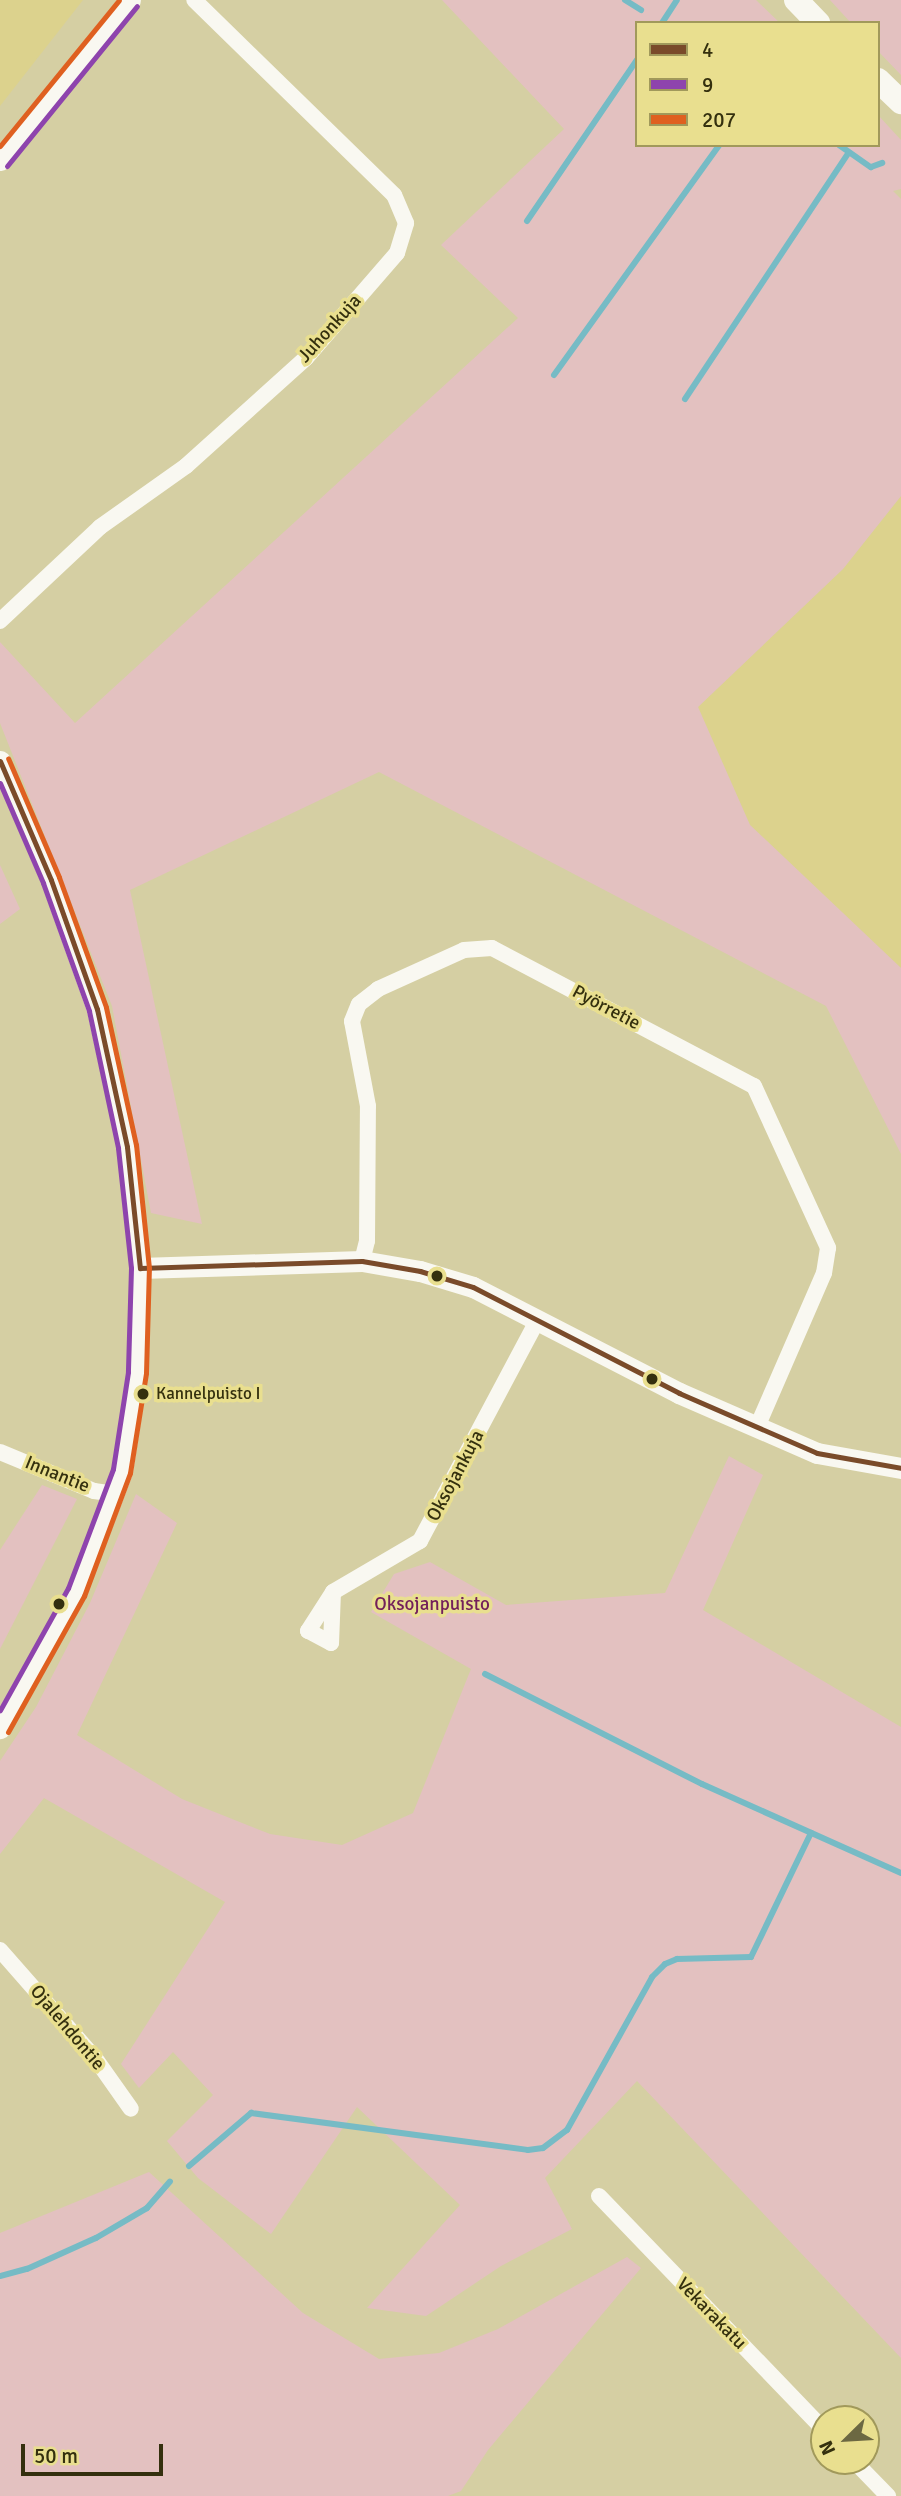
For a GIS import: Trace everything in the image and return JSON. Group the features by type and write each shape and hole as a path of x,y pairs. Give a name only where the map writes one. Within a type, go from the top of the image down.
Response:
{"main road":[{"path":"796,0 816,21"},
{"path":"880,82 901,102"}],"street":[{"path":"0,160 130,0"},
{"name":"Juhonkuja","path":"0,621 100,527 186,466 306,358 397,253 406,223 394,195 194,0"},
{"path":"0,761 51,880 97,1009 127,1147 140,1268 138,1373 115,1494 76,1592 0,1728"},
{"name":"Pyörretie","path":"362,1261 367,1241 368,1107 352,1021 359,1004 378,989 464,950 492,948 754,1086 828,1248 824,1273 758,1425"},
{"path":"140,1268 362,1261 473,1287 680,1393 817,1453 901,1468"},
{"name":"Oksojankuja","path":"333,1592 420,1541 537,1321"},
{"name":"Innantie","path":"0,1452 94,1491 115,1494"},
{"name":"Ojalehdontie","path":"0,1950 95,2058 131,2109"},
{"name":"Vekarakatu","path":"599,2196 810,2415"},
{"path":"868,2475 888,2496"}],"shaded area":[{"path":"0,0 83,0 0,106"},
{"path":"901,496 901,968 750,825 698,707 843,569"}],"green space":[{"path":"442,0 756,0 778,21 635,21 635,147 880,147 880,117 901,140 901,189 893,191 901,199 901,496 843,569 698,707 750,825 901,968 901,1154 826,1006 379,772 130,890 202,1224 151,1213 112,1006 0,723 0,642 75,723 518,318 441,245 564,129"},
{"path":"830,0 901,0 901,75 880,53 880,21 849,21"},
{"path":"0,865 20,909 0,924"},
{"name":"Oksojanpuisto","path":"729,1456 763,1475 703,1610 901,1727 901,2358 637,2081 545,2178 572,2229 501,2266 426,2316 367,2308 460,2205 357,2107 271,2234 198,2178 167,2141 213,2095 173,2052 139,2088 121,2064 225,1902 44,1798 0,1854 0,1761 36,1707 90,1603 136,1494 177,1523 77,1735 182,1799 270,1834 342,1845 413,1813 471,1669 371,1612 394,1574 430,1562 506,1605 665,1593"},
{"path":"42,1485 77,1499 0,1649 0,1550"},
{"path":"149,2172 303,2313 379,2359 439,2353 498,2329 627,2257 641,2268 488,2450 461,2491 448,2496 0,2496 0,2233"}],"waterway":[{"path":"625,0 641,10"},
{"path":"663,21 677,0"},
{"path":"527,221 635,63"},
{"path":"554,375 718,147"},
{"path":"842,147 871,167 882,163"},
{"path":"685,399 849,152"},
{"path":"485,1674 702,1784 901,1873"},
{"path":"189,2166 251,2113 528,2150 543,2148 567,2130 652,1977 665,1964 677,1959 751,1957 811,1833"},
{"path":"0,2276 27,2269 96,2238 147,2208 170,2182"}],"transit line":[{"name":"207","path":"0,146 119,0"},
{"name":"9","path":"7,166 137,6"},
{"name":"207","path":"8,758 59,877 106,1007 136,1145 149,1268 146,1373 130,1473 84,1596 8,1732"},
{"name":"4","path":"0,761 51,880 97,1009 127,1147 140,1268 362,1261 420,1271 473,1287 679,1393 817,1453 901,1468"},
{"name":"9","path":"0,783 43,883 89,1011 118,1148 131,1268 128,1372 113,1469 68,1588 0,1710"}],"place":[{"name":"Kannelpuisto I","path":"143,1394"}]}
